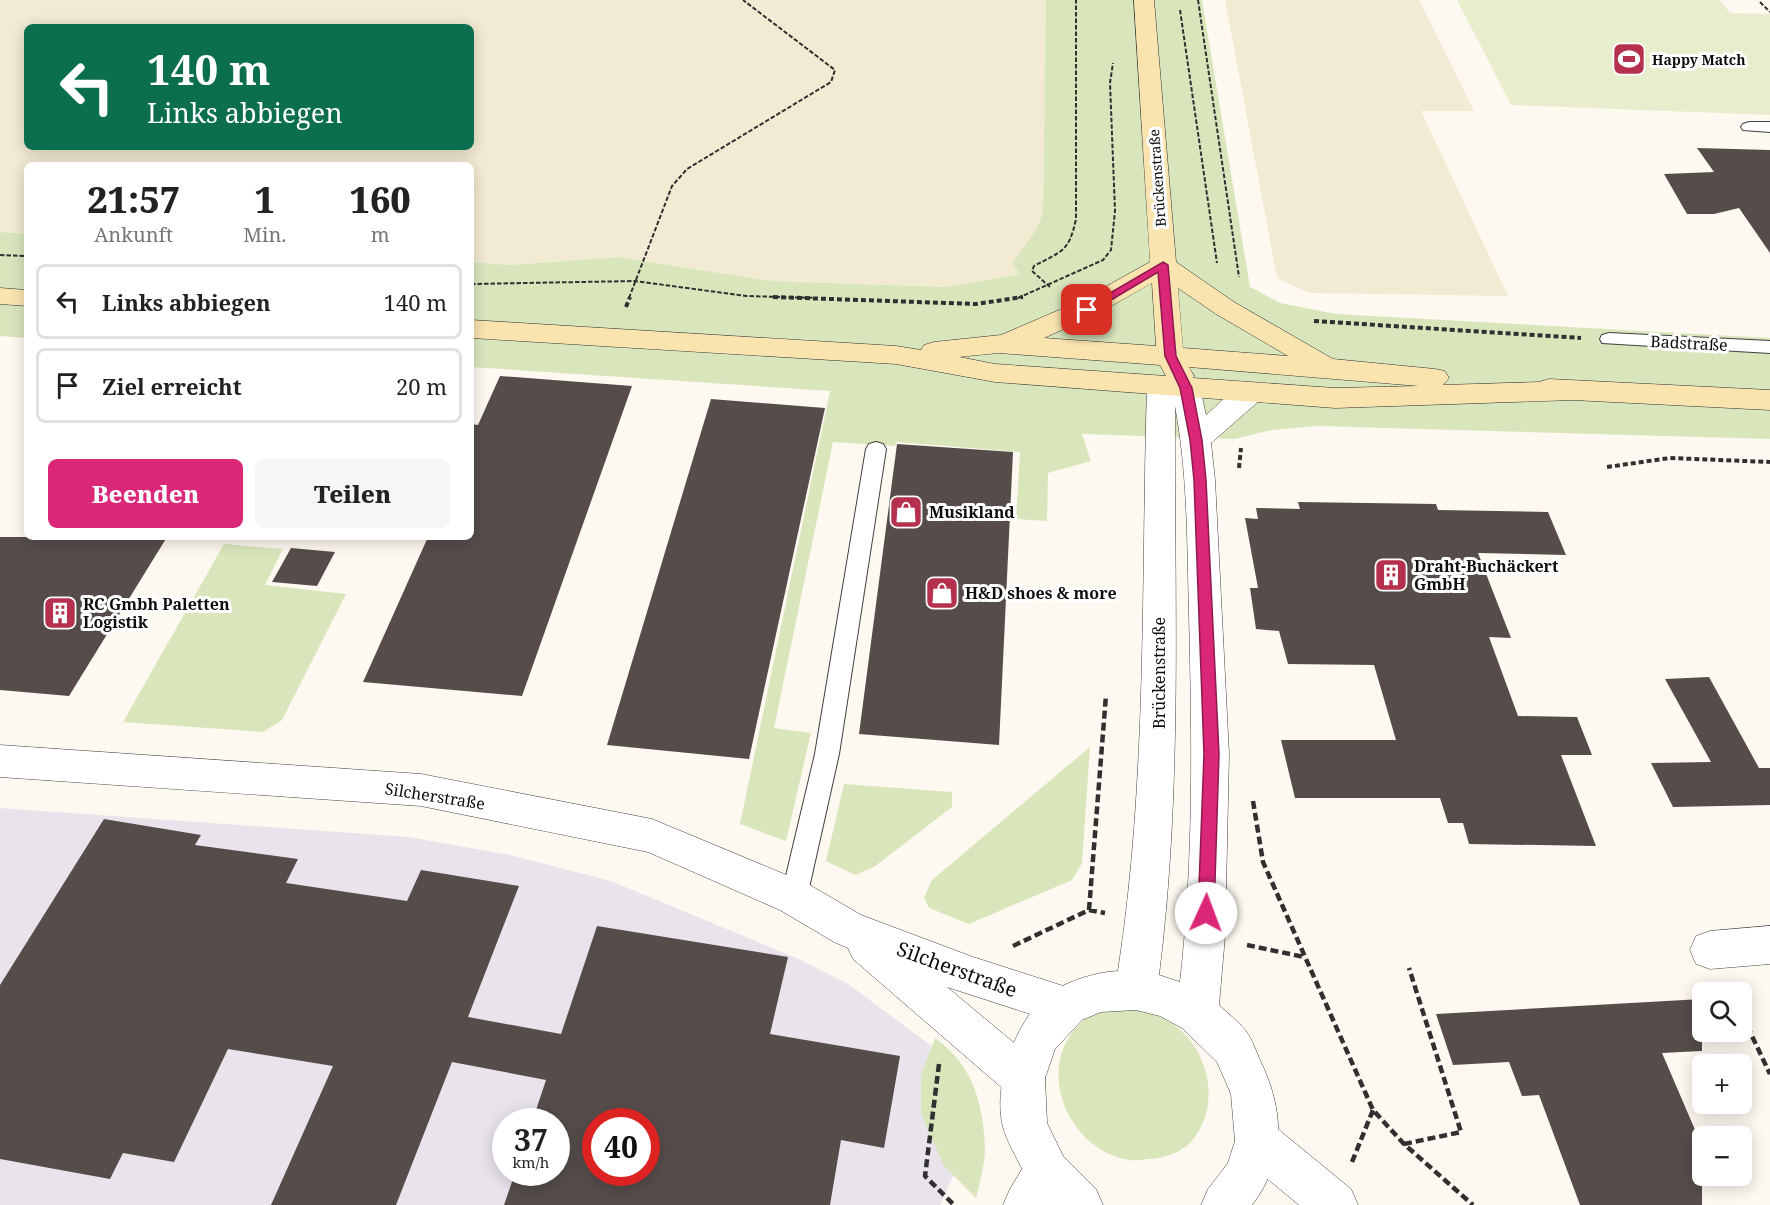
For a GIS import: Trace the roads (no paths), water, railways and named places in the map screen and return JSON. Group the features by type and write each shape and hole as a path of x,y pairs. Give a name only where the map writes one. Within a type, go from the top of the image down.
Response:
{"main road":[{"name":"Brückenstraße","path":"1144,0 1172,377"},
{"path":"896,355 999,344 1045,329 1087,310 1163,265 1225,308 1330,368"},
{"path":"0,296 24,298"},
{"path":"474,329 896,355 995,373 1172,377 1330,368 1570,391 1770,400"},
{"path":"999,344 1250,393 1335,398 1570,391"}],"street":[{"name":"Brückenstraße","path":"1172,377 1196,440 1205,573 1211,754 1205,936 1197,1013"},
{"name":"Brückenstraße","path":"1136,990 1148,913 1156,791 1172,377"},
{"path":"1196,440 1250,393"},
{"name":"Silcherstraße","path":"0,760 421,790 652,837 794,897 848,928 973,976 1067,1006"},
{"name":"Silcherstraße","path":"848,928 1023,1078"},
{"path":"1710,950 1770,945"},
{"path":"1080,1205 1036,1189 1025,1126 1023,1078 1038,1036 1067,1006 1100,992 1136,990 1167,997 1197,1013 1232,1047 1253,1092 1257,1141 1246,1176 1225,1205"},
{"path":"1257,1141 1341,1189"}],"lane":[{"path":"1749,127 1770,127"},
{"name":"Badstraße","path":"1609,339 1770,347"},
{"path":"794,897 827,754 876,449"}],"place":[{"name":"Happy Match","path":"1629,59"},
{"name":"Musikland","path":"906,512"},
{"name":"Draht-Buchäckert GmbH","path":"1391,575"},
{"name":"H&D shoes & more","path":"942,593"},
{"name":"RC Gmbh Paletten Logistik","path":"60,613"}]}
